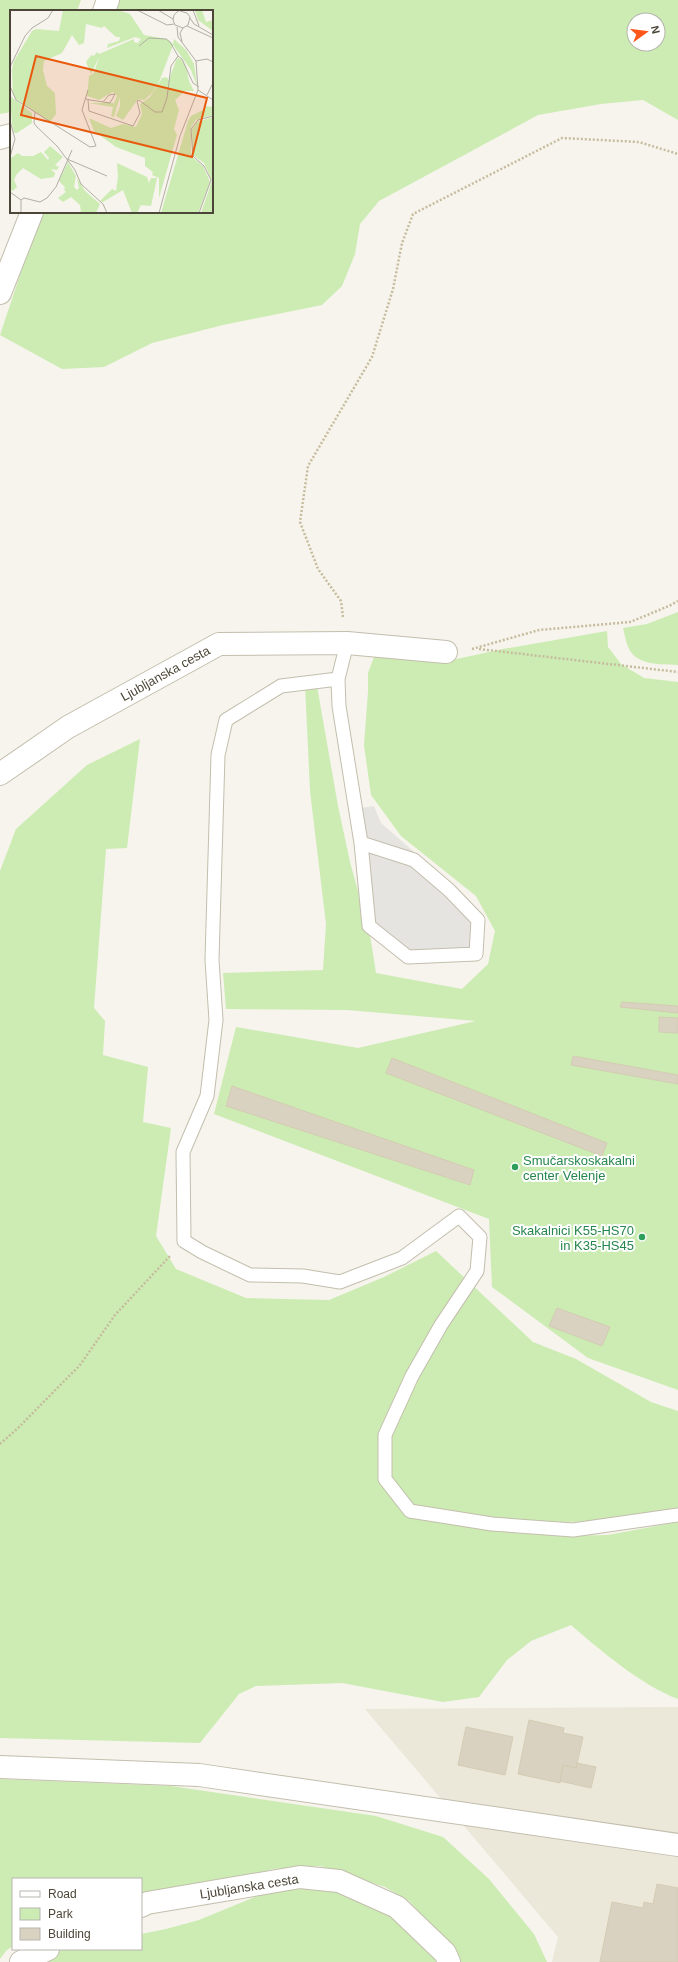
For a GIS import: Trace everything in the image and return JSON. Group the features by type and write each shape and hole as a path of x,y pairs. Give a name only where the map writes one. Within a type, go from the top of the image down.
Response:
{"street":[{"path":"104,10 108,0"},
{"path":"0,138 10,135"},
{"path":"0,293 32,213"},
{"name":"Ljubljanska cesta","path":"0,774 68,727 219,644 347,643 446,652"},
{"path":"0,1767 199,1776 678,1845"},
{"name":"Ljubljanska cesta","path":"142,1906 147,1903 300,1877 339,1881 397,1906 445,1954 449,1962"},
{"path":"20,1962 46,1950"}],"lane":[{"path":"347,643 338,679 339,706 361,844 369,926 408,957 476,954 478,920 449,890 414,860 361,844"},
{"path":"338,679 280,686 226,720 218,755 212,960 216,1020 207,1096 183,1152 184,1241 202,1252 250,1275 303,1276 340,1282 402,1258 459,1216 480,1237 477,1271 441,1325 412,1376 385,1435 385,1479 410,1511 492,1524 573,1530 678,1515"}],"path":[{"path":"347,643 341,601 318,569 300,522 308,466 372,358 394,289 402,243 413,214 562,138 639,142 678,154"},
{"path":"446,652 476,649 539,630 630,622 678,601"},
{"path":"476,649 678,672"},
{"path":"0,1444 17,1429 80,1365 115,1315 184,1241"}],"shaded area":[{"path":"374,806 381,823 469,900 478,920 480,952 408,957 369,926 355,809"},
{"path":"678,1707 678,1962 552,1962 558,1937 365,1709"}],"green space":[{"path":"0,0 81,0 77,10 10,10 10,112 0,114"},
{"path":"116,0 678,0 678,120 643,100 601,104 538,115 379,201 360,224 355,254 342,286 322,305 223,325 152,343 104,367 62,369 0,335 41,213 213,213 213,10 112,10"},
{"path":"678,612 678,665 650,663 638,659 633,655 628,647 623,628 647,624"},
{"path":"607,631 608,647 621,664 644,678 678,682 678,1390 588,1358 492,1287 489,1219 214,1114 236,1027 358,1048 476,1021 347,1010 226,1009 223,973 323,970 326,924 310,791 305,685 317,686 338,806 350,862 370,935 376,973 462,989 488,964 495,931 476,896 401,836 371,795 364,745 368,673 374,657 403,655 452,660 503,649"},
{"path":"140,739 127,848 106,849 94,1008 105,1021 103,1055 148,1067 143,1122 171,1128 156,1236 176,1269 246,1298 329,1300 384,1277 436,1251 533,1342 576,1359 651,1402 678,1411 678,1508 606,1521 563,1522 509,1519 515,1533 561,1536 608,1535 678,1522 678,1699 664,1693 636,1676 608,1656 571,1625 531,1641 507,1660 479,1697 443,1702 342,1683 256,1686 239,1694 200,1743 0,1738 0,871 16,829 87,765"},
{"path":"0,1779 171,1786 376,1816 443,1837 489,1879 534,1934 547,1962 461,1962 455,1951 409,1901 385,1887 320,1866 273,1869 239,1878 142,1909 142,1878 12,1878 12,1947 6,1951 0,1959"},
{"path":"305,1886 339,1890 352,1894 393,1918 429,1951 437,1962 35,1962 54,1952 63,1950 142,1950 142,1934 199,1920 277,1888"}],"building":[{"path":"622,1002 678,1006 678,1013 620,1007"},
{"path":"659,1017 678,1018 678,1033 659,1032"},
{"path":"573,1056 678,1075 678,1084 571,1065"},
{"path":"392,1058 607,1143 602,1156 386,1073"},
{"path":"232,1086 474,1170 470,1185 226,1106"},
{"path":"557,1308 610,1327 602,1346 549,1326"},
{"path":"529,1720 564,1728 563,1733 583,1737 576,1768 563,1765 560,1783 518,1774"},
{"path":"466,1727 513,1737 505,1775 458,1765"},
{"path":"577,1763 596,1767 591,1788 560,1781 563,1765 576,1768"},
{"path":"657,1884 678,1888 678,1962 600,1962 612,1902 643,1908 644,1902 653,1904"}],"place":[{"name":"Smučarskoskakalni center Velenje","path":"515,1167"},
{"name":"Skakalnici K55-HS70 in K35-HS45","path":"642,1237"}]}
